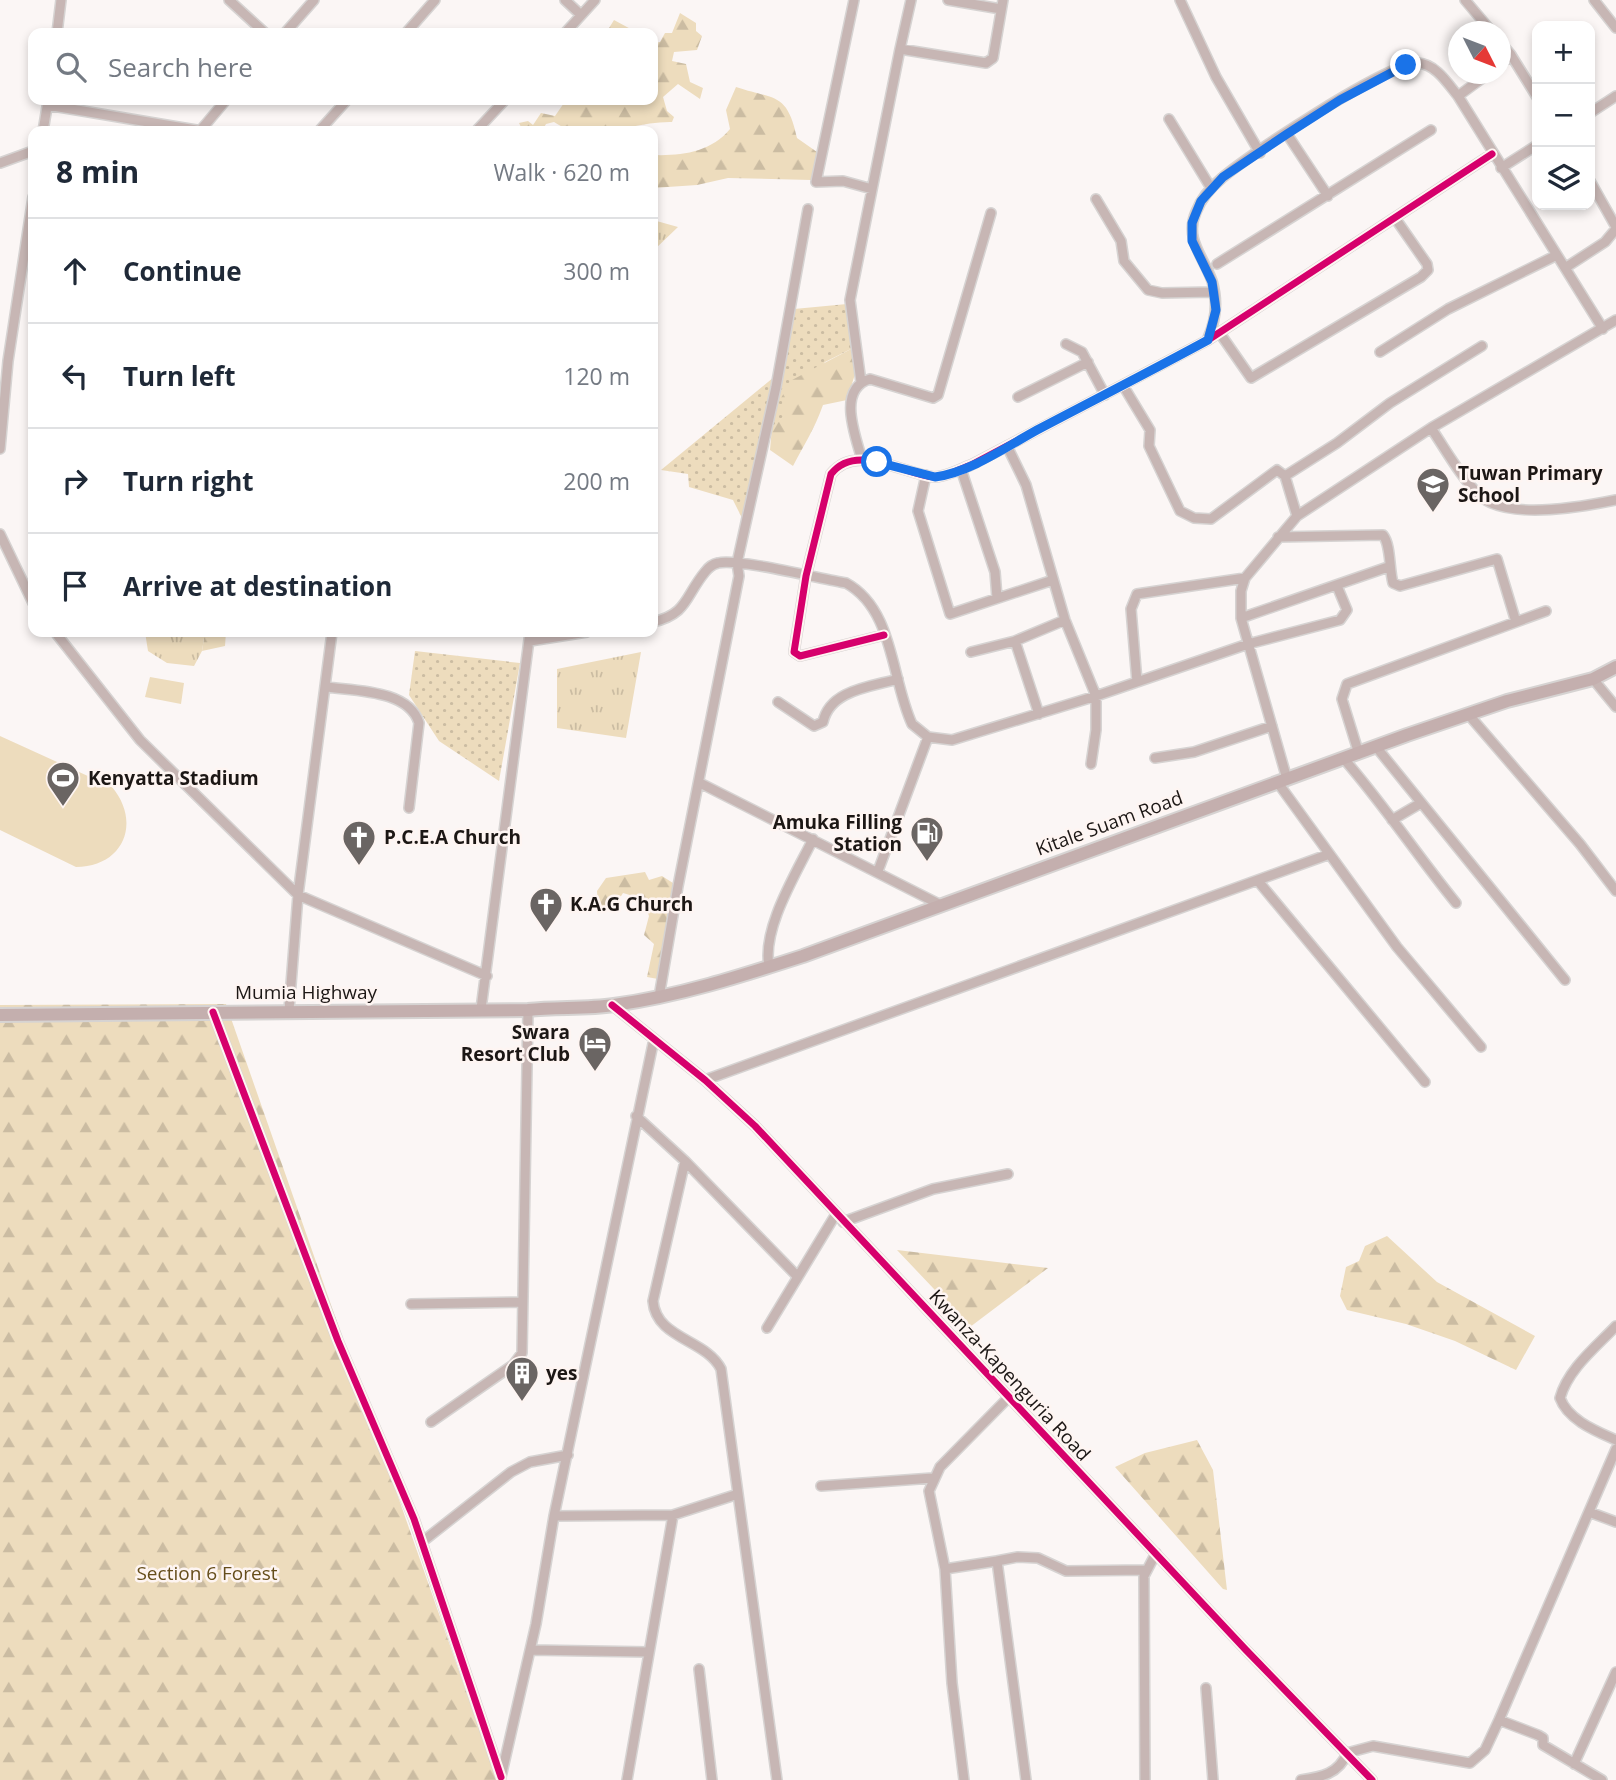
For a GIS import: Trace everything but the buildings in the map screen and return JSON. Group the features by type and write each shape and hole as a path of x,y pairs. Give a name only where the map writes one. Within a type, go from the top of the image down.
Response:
{"highway":[{"name":"Kitale Suam Road","path":"612,1005 659,997 769,966 1468,714 1593,679 1616,667"},
{"name":"Mumia Highway","path":"0,1016 289,1010 528,1010 612,1005"}],"street":[{"path":"58,28 61,0"},
{"path":"229,0 260,28"},
{"path":"289,28 314,0"},
{"path":"410,28 435,0"},
{"path":"565,0 581,15"},
{"path":"569,28 595,0"},
{"path":"854,0 816,182 843,180 872,189"},
{"path":"861,382 850,300 911,0"},
{"path":"900,49 989,63 993,58 1002,5 948,0"},
{"path":"1180,0 1216,77 1259,153"},
{"path":"1465,0 1483,21"},
{"path":"1594,0 1616,28"},
{"path":"1511,55 1532,89"},
{"path":"1208,340 1216,310 1212,282 1192,241 1195,214 1211,188 1340,100 1406,65 1416,63 1431,66 1458,96 1602,329"},
{"path":"1458,96 1474,84"},
{"path":"1595,110 1616,96"},
{"path":"44,126 48,105"},
{"path":"59,105 178,126"},
{"path":"204,126 222,105"},
{"path":"324,126 342,105"},
{"path":"481,126 500,105"},
{"path":"1169,119 1211,188"},
{"path":"1217,264 1431,130"},
{"path":"1287,134 1328,196"},
{"path":"1501,168 1534,147"},
{"path":"0,163 28,153"},
{"path":"884,635 796,654 793,647 806,576 831,474 841,465 862,460 926,475 944,475 961,469 1124,387 1208,340 1492,154"},
{"path":"1565,268 1605,242 1616,228 1595,190"},
{"path":"1096,199 1121,242 1124,261 1149,290 1162,293 1213,292"},
{"path":"659,997 739,576 737,563 776,387 808,209"},
{"path":"862,460 850,409 852,396 861,382 870,379 936,397 991,213"},
{"path":"1219,332 1251,378 1421,277 1428,270 1427,264 1395,219"},
{"path":"0,449 4,361 28,225"},
{"path":"1380,352 1448,309 1557,255"},
{"path":"1481,1047 1397,947 1327,855 1283,781 1272,726 1241,618 1241,590 1245,578 1297,516 1432,428 1616,320"},
{"path":"1066,344 1077,347 1105,395"},
{"path":"1285,476 1322,454 1390,403 1482,346"},
{"path":"1018,397 1087,362"},
{"path":"1124,387 1150,430 1149,446 1172,502 1180,511 1194,518 1211,519 1277,470 1285,476 1297,516"},
{"path":"1432,428 1466,479 1492,504 1542,509 1616,500"},
{"path":"1007,446 1026,485 1065,620 1096,696 1091,764"},
{"path":"961,469 995,572 997,598"},
{"path":"926,475 918,512 950,614 1053,580"},
{"path":"1278,537 1383,535 1387,540 1388,567 1394,583 1406,586 1497,559 1516,622"},
{"path":"0,536 28,593"},
{"path":"658,621 669,618 680,610 706,570 716,563 737,563 846,583 856,589 875,609 912,723 928,737 959,739 1248,644 1340,620 1348,610 1337,586"},
{"path":"1241,618 1388,567"},
{"path":"1136,682 1131,610 1137,594 1245,578"},
{"path":"1359,754 1342,699 1347,684 1546,611"},
{"path":"971,652 1015,641 1065,620"},
{"path":"59,637 140,740 298,895 487,976"},
{"path":"289,1010 298,895 332,637"},
{"path":"481,1009 530,637"},
{"path":"1015,641 1039,714"},
{"path":"778,702 814,726 823,722 826,709 838,697 898,678"},
{"path":"1593,679 1616,707"},
{"path":"327,687 380,695 409,707 417,715 419,723 409,808"},
{"path":"1468,714 1580,844 1616,891"},
{"path":"1156,758 1186,754 1272,726"},
{"path":"878,871 928,737"},
{"path":"1377,748 1565,980"},
{"path":"1344,759 1384,805 1408,845 1456,903"},
{"path":"700,783 941,905"},
{"path":"1392,820 1421,803"},
{"path":"769,966 766,950 780,908 813,839"},
{"path":"705,1080 1327,855"},
{"path":"1258,881 1426,1082"},
{"name":"Kwanza-Kapenguria Road","path":"612,1005 705,1080 755,1126 1373,1780"},
{"path":"431,1422 519,1359 522,1344 528,1010"},
{"path":"213,1012 338,1341 422,1542 501,1779"},
{"path":"501,1779 530,1650 554,1516 654,1039"},
{"path":"636,1116 685,1161 797,1276"},
{"path":"685,1161 653,1301 654,1311 662,1324 712,1358 722,1369 777,1780"},
{"path":"767,1328 797,1276 840,1218 933,1189 1008,1174"},
{"path":"411,1304 521,1302"},
{"path":"1616,1326 1583,1360 1565,1385 1560,1398 1565,1408 1589,1427 1616,1440"},
{"path":"964,1780 952,1684 945,1569 929,1491 933,1478 1009,1397"},
{"path":"1301,1780 1334,1772 1347,1754 1373,1746 1470,1763 1478,1760 1499,1720 1616,1449"},
{"path":"422,1542 511,1472 530,1462 568,1455"},
{"path":"821,1486 933,1478"},
{"path":"554,1516 673,1515 738,1494"},
{"path":"1589,1513 1616,1522"},
{"path":"627,1780 673,1515"},
{"path":"1145,1780 1142,1669 1146,1570 1156,1553"},
{"path":"945,1569 1018,1557 1038,1559 1066,1571 1146,1570"},
{"path":"997,1561 1026,1780"},
{"path":"530,1650 649,1652"},
{"path":"699,1669 712,1780"},
{"path":"1574,1764 1616,1672"},
{"path":"1206,1688 1213,1780"},
{"path":"1499,1720 1538,1735 1543,1738 1543,1745 1602,1780"}],"green space":[{"path":"680,13 696,23 696,31 702,36 697,50 674,52 672,61 686,64 690,82 703,88 700,99 678,84 663,97 667,111 674,117 672,122 637,126 561,126 554,122 545,126 520,126 519,123 528,121 533,125 541,113 555,116 563,105 658,105 658,42 665,33 672,33"},
{"path":"614,20 629,28 609,28"},
{"path":"736,87 770,97 784,105 797,138 817,152 811,180 728,178 697,185 658,188 658,155 695,151 714,143 730,129 726,110"},
{"path":"658,221 678,227 658,246"},
{"path":"847,304 851,349 825,362 787,414 772,427 794,309"},
{"path":"851,349 855,374 847,400 823,405 793,466 770,450 772,427 786,414 781,398 792,380"},
{"path":"774,377 743,520 733,500 689,487 688,474 661,470"},
{"path":"146,637 204,637 202,651 194,666 167,663 148,651"},
{"path":"204,637 226,637 225,646 202,651"},
{"path":"415,651 520,663 499,781 439,741 409,695"},
{"path":"641,652 626,738 557,728 557,669"},
{"path":"150,677 184,683 181,704 145,697"},
{"name":"Kenyatta Stadium","path":"0,736 112,787 126,815 123,841 116,851 106,860 76,867 0,830"},
{"path":"645,872 649,880 662,876 673,883 658,979 647,977 654,944 644,935 649,916 643,899 623,893 613,909 598,906 597,891 606,878"},
{"name":"Section 6 Forest","path":"226,1004 497,1780 0,1780 0,1005"},
{"path":"1387,1236 1437,1282 1535,1336 1516,1370 1455,1341 1406,1324 1347,1310 1340,1296 1346,1267 1359,1261 1365,1246"},
{"path":"897,1250 1048,1268 970,1327"},
{"path":"1197,1440 1213,1470 1227,1590 1223,1589 1115,1467 1145,1453"}],"cycle path":[{"path":"884,635 800,656 794,652 806,576 831,474 841,465 866,460 934,477 971,465 1208,340 1492,154"},
{"path":"612,1005 705,1080 755,1126 1246,1650 1372,1780"},
{"path":"213,1012 338,1341 414,1519 501,1777"}],"place":[{"name":"Tuwan Primary School","path":"1433,514"},
{"name":"Kenyatta Stadium","path":"63,808"},
{"name":"Amuka Filling Station","path":"927,863"},
{"name":"P.C.E.A Church","path":"359,867"},
{"name":"K.A.G Church","path":"546,934"},
{"name":"Swara Resort Club","path":"595,1073"},
{"name":"yes","path":"522,1403"}],"route":[{"path":"877,462 935,477 944,475 971,465 1124,387 1208,340 1216,310 1212,282 1192,241 1192,223 1201,201 1223,177 1287,134 1340,100 1406,65"}]}
